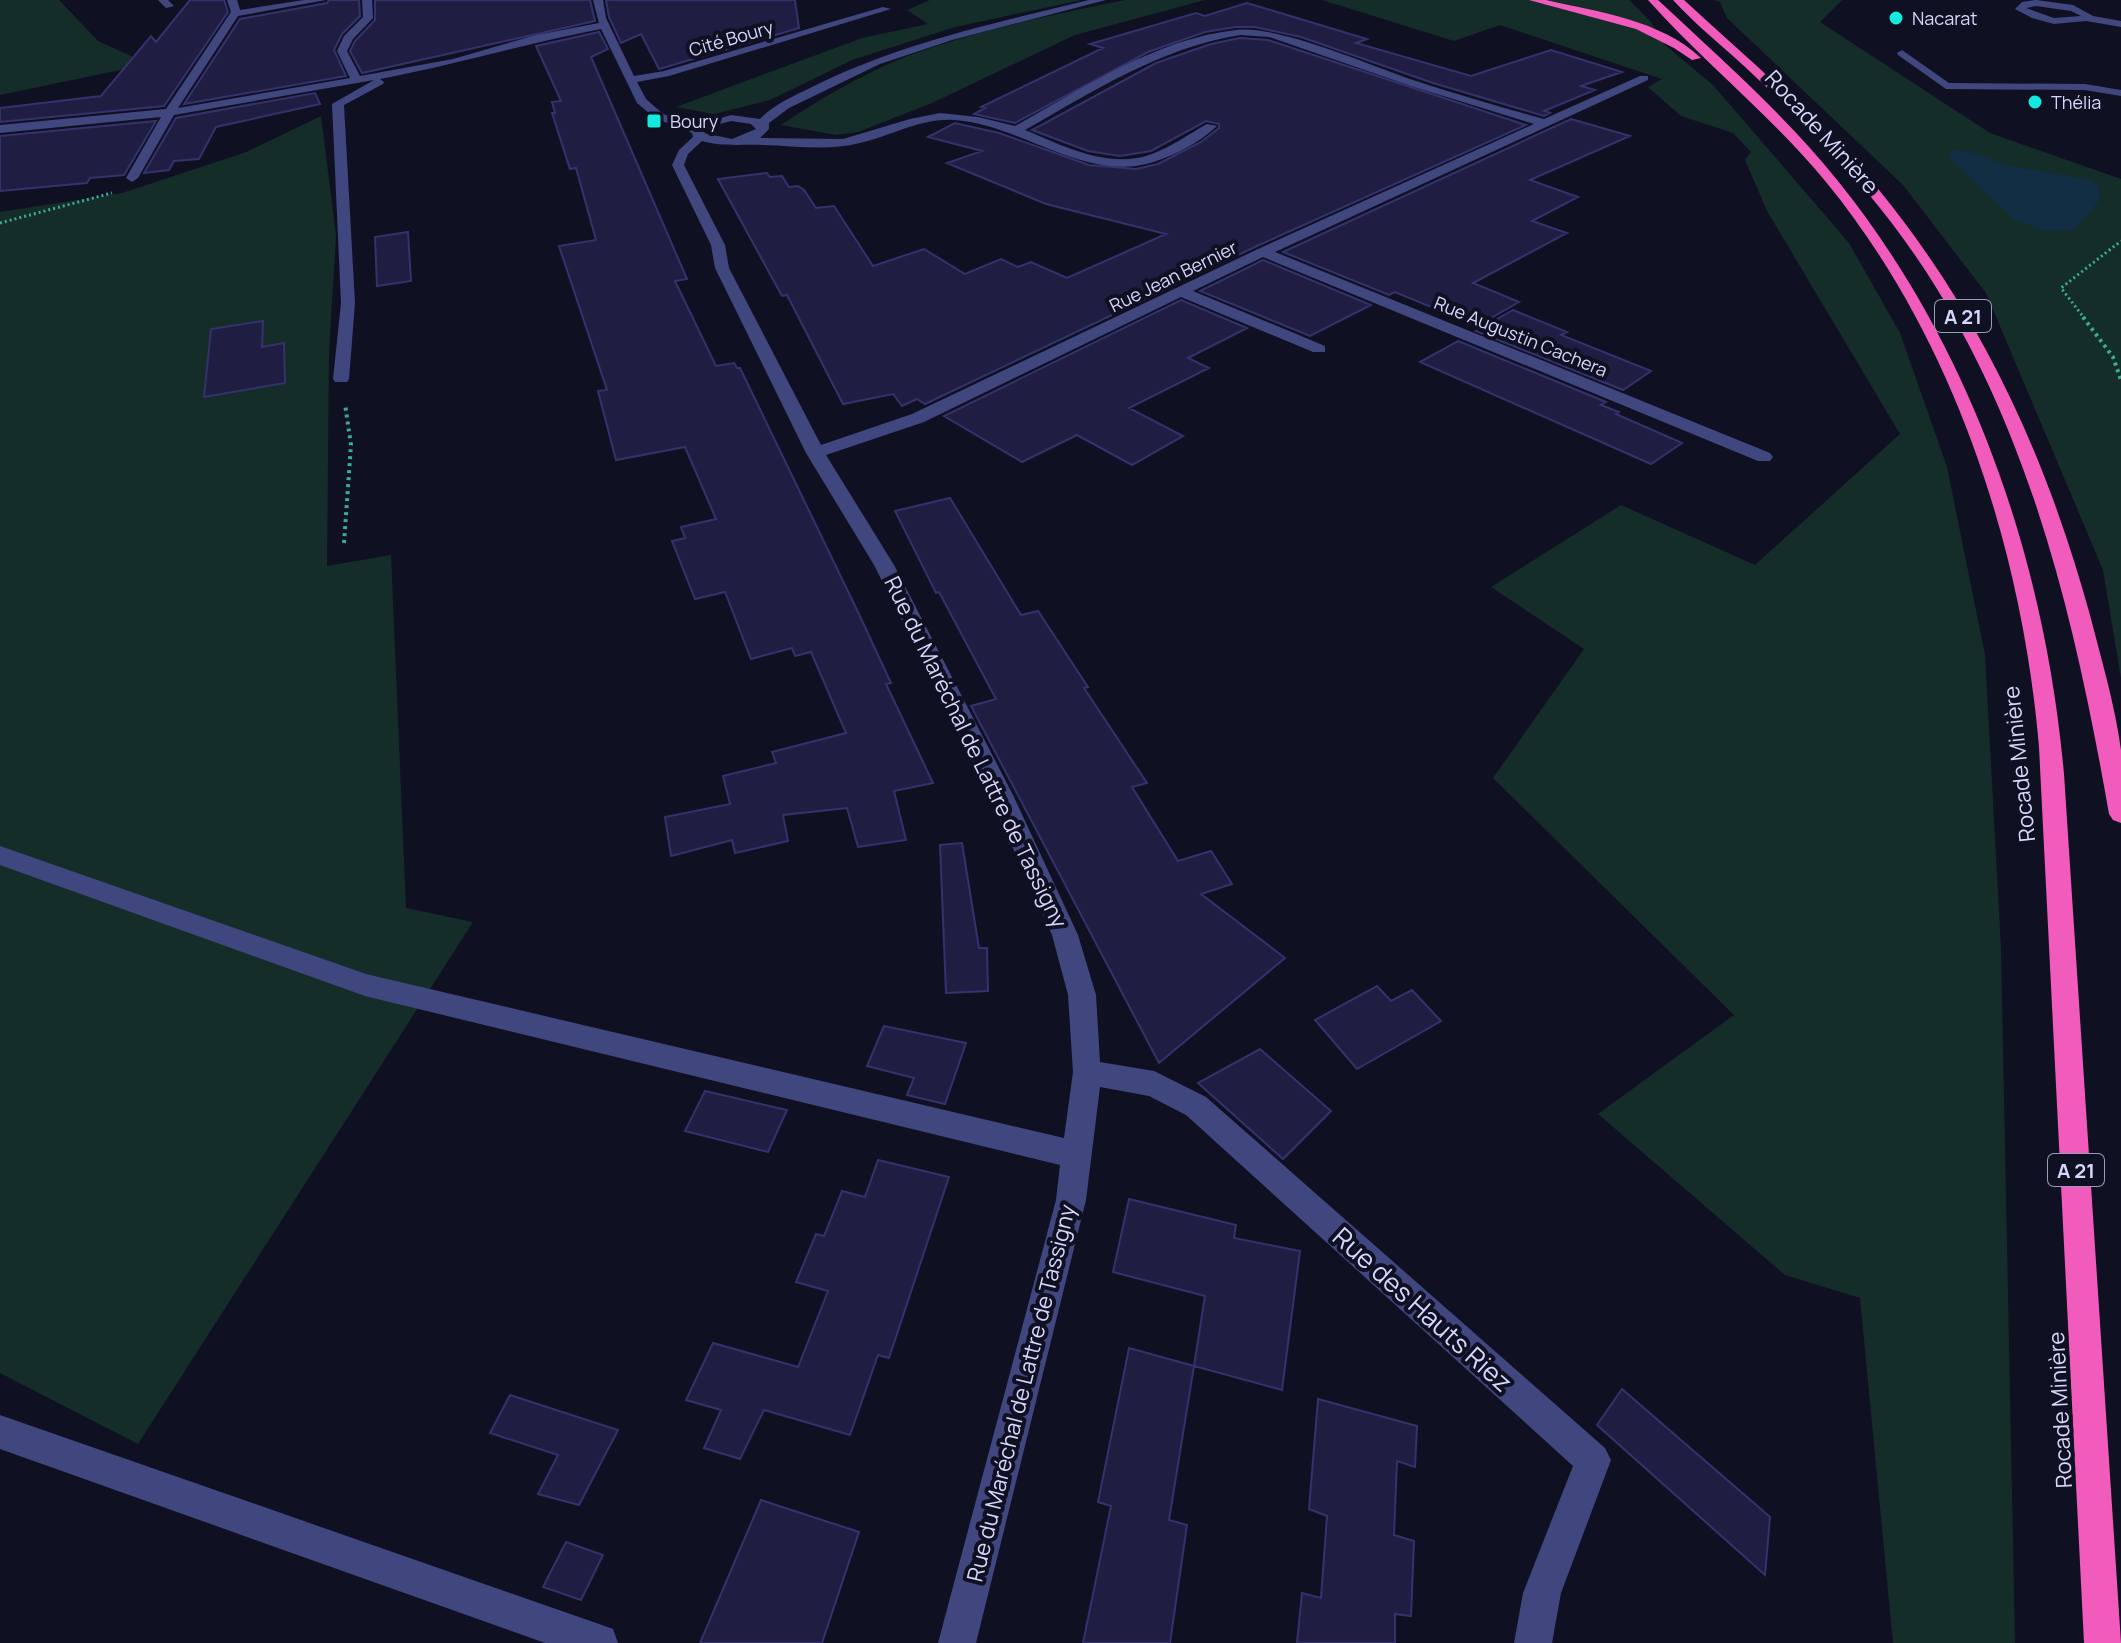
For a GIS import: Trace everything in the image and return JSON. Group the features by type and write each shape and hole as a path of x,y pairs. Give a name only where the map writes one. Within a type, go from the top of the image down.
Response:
{"highway":[{"path":"1534,0 1616,20 1664,37 1692,55 1779,125"},
{"name":"Rocade Minière","path":"1653,0 1779,125 1853,208 1906,286 1933,336 1986,463 2031,614 2044,697 2056,828 2103,1643"},
{"name":"Rocade Minière","path":"1678,0 1765,80 1863,180 1919,249 1960,312 2003,390 2039,475 2070,579 2103,717 2121,814"},
{"path":"1718,19 1744,48 1765,80"}],"street":[{"path":"132,178 235,7 321,0"},
{"path":"356,79 342,51 348,38 368,18 367,0"},
{"path":"598,0 604,25 638,98 663,118 713,141 842,143 874,137 908,123 936,117 970,118 1016,130 1085,158 1124,163 1160,155 1211,126"},
{"path":"686,181 680,173 678,161 705,124 771,107 925,42 1100,1"},
{"path":"2087,18 2079,10 2058,5 2030,4 2020,7 2026,13 2045,19 2068,21 2087,18 2121,24"},
{"name":"Cité Boury","path":"630,80 665,74 886,9"},
{"path":"0,129 169,113 455,62 540,37 604,25"},
{"path":"1016,130 1157,55 1215,35 1247,32 1279,37 1415,84 1544,123"},
{"path":"1902,53 1946,86 2085,87 2121,93"},
{"path":"341,379 348,303 338,104 395,73"},
{"name":"Rue Jean Bernier","path":"815,453 845,446 918,418 1263,252 1644,78"},
{"path":"686,181 693,157 710,148 755,136 777,111 825,84"},
{"path":"647,107 677,116 752,120 800,140 842,143"},
{"name":"Rue du Maréchal de Lattre de Tassigny","path":"686,181 718,245 722,268 815,453 884,565 1052,902 1082,995 1087,1072 1078,1155 1060,1251 957,1643"},
{"name":"Rue Augustin Cachera","path":"1263,252 1764,457"},
{"path":"1182,292 1319,349"},
{"path":"0,855 365,985 1078,1155"},
{"name":"Rue des Hauts Riez","path":"1087,1072 1154,1084 1196,1106 1593,1460 1542,1593 1533,1643"},
{"path":"0,1432 599,1643"}],"path":[{"path":"0,223 111,194 132,178"},
{"path":"2121,241 2061,288 2113,357 2121,380"},
{"path":"341,379 351,445 344,543"}],"green space":[{"path":"0,0 59,0 98,41 149,64 0,95"},
{"path":"930,0 1082,0 955,27 852,60 770,100 714,114 676,107 862,38 928,24 907,10"},
{"path":"1125,0 1205,0 1075,35 932,103 858,132 836,135 781,125 873,71 905,57 986,31"},
{"path":"1322,0 1629,0 1650,21 1665,45 1713,85 1849,243 1900,333 1947,467 1985,655 2001,948 2015,1643 1893,1643 1860,1298 1785,1275 1598,1114 1734,1015 1493,778 1584,649 1491,587 1621,505 1755,565 1900,434 1767,211 1745,160 1751,152 1733,133 1681,116 1648,87 1662,79 1500,25 1454,41"},
{"path":"1714,0 1842,0 1820,22 1990,133 2121,179 2121,678 2103,570 1986,293 1903,185 1727,18 1720,2"},
{"path":"321,116 336,236 329,352 327,566 391,555 406,908 473,922 138,1444 0,1373 0,212 122,193 244,153"}],"water":[{"path":"1950,150 1970,152 2010,166 2090,180 2099,186 2099,201 2073,230 2046,231 2014,219 1950,159"}],"building":[{"path":"190,0 224,0 228,12 164,106 0,122 0,108 101,96 151,36 156,42"},
{"path":"329,0 359,0 360,16 342,34 334,50 346,76 184,104 240,19 327,3"},
{"path":"375,0 590,0 595,21 362,73 350,51 375,20"},
{"path":"606,0 795,0 799,28 659,69 641,34 621,43 609,17"},
{"path":"1247,3 1367,39 1356,43 1471,76 1551,50 1622,72 1581,86 1595,90 1544,111 1550,113 1544,116 1433,83 1301,37 1255,27 1236,27 1205,32 1148,52 1015,123 974,114 985,108 981,107 1103,48 1090,44 1196,13 1205,16"},
{"path":"599,32 608,49 591,57 687,279 675,281 716,366 734,363 740,368 858,612 891,683 886,684 933,783 894,791 906,840 858,847 847,808 783,815 788,841 735,853 732,840 671,856 665,817 730,804 723,776 776,763 772,752 846,733 811,652 795,656 792,648 751,659 725,592 695,599 672,541 685,538 681,527 716,519 685,447 616,460 598,391 607,390 559,246 596,240 576,168 570,169 552,113 555,113 552,102 561,101 536,46"},
{"path":"1240,38 1268,40 1526,125 1257,246 925,404 917,399 902,406 893,394 843,404 787,295 782,296 718,179 767,173 770,177 782,176 789,187 798,186 804,190 816,208 834,206 873,266 924,249 965,274 1001,259 1018,267 1031,262 1067,278 1166,234 1046,204 947,163 982,151 928,137 955,123 999,133 1089,165 1136,169 1158,164 1201,142 1219,128 1219,124 1206,121 1151,151 1120,156 1088,151 1032,130 1156,63 1211,44"},
{"path":"315,93 320,104 216,127 199,159 174,161 169,170 144,173 176,118"},
{"path":"1571,119 1630,136 1530,180 1578,197 1532,221 1567,233 1473,283 1519,302 1477,326 1395,292 1389,295 1283,252"},
{"path":"156,121 124,175 90,178 87,183 0,191 0,136"},
{"path":"408,232 411,281 377,286 375,237"},
{"path":"1263,260 1371,305 1310,336 1200,291"},
{"path":"1181,300 1247,328 1188,358 1209,368 1129,408 1183,436 1132,465 1077,435 1022,462 944,416"},
{"path":"1513,310 1567,332 1561,335 1651,371 1623,390 1476,331"},
{"path":"263,321 262,347 284,343 285,383 204,397 211,329"},
{"path":"1458,341 1606,402 1601,405 1682,443 1651,464 1420,362"},
{"path":"950,498 1021,615 1038,611 1088,687 1084,688 1147,783 1132,787 1178,861 1211,851 1232,884 1201,894 1285,958 1159,1063 971,706 996,699 939,592 936,593 895,511"},
{"path":"962,843 979,948 987,948 988,991 946,993 940,845"},
{"path":"1377,986 1391,1001 1412,990 1441,1021 1357,1069 1315,1020"},
{"path":"884,1026 966,1043 945,1104 907,1095 914,1078 867,1066"},
{"path":"1260,1049 1331,1111 1283,1159 1198,1083"},
{"path":"705,1091 787,1110 768,1152 685,1131"},
{"path":"878,1160 949,1177 889,1358 878,1355 850,1435 764,1410 740,1459 704,1448 721,1410 686,1400 713,1343 798,1367 828,1291 796,1282 816,1234 824,1236 842,1191 865,1197"},
{"path":"1129,1199 1236,1225 1234,1238 1300,1251 1282,1390 1194,1366 1205,1296 1113,1272"},
{"path":"1129,1348 1194,1366 1169,1520 1187,1525 1170,1643 1083,1643 1111,1506 1098,1502"},
{"path":"1622,1389 1770,1517 1765,1575 1597,1425"},
{"path":"510,1395 618,1430 579,1505 538,1494 558,1455 490,1433"},
{"path":"1318,1399 1417,1426 1415,1467 1397,1461 1394,1535 1414,1541 1411,1616 1395,1614 1395,1643 1297,1643 1302,1593 1321,1598 1327,1516 1309,1509"},
{"path":"761,1500 859,1532 822,1643 700,1643"},
{"path":"566,1542 603,1555 581,1600 543,1587"}],"place":[{"name":"Nacarat","path":"1896,18"},
{"name":"Thélia","path":"2035,102"},
{"name":"Boury","path":"654,121"}]}
